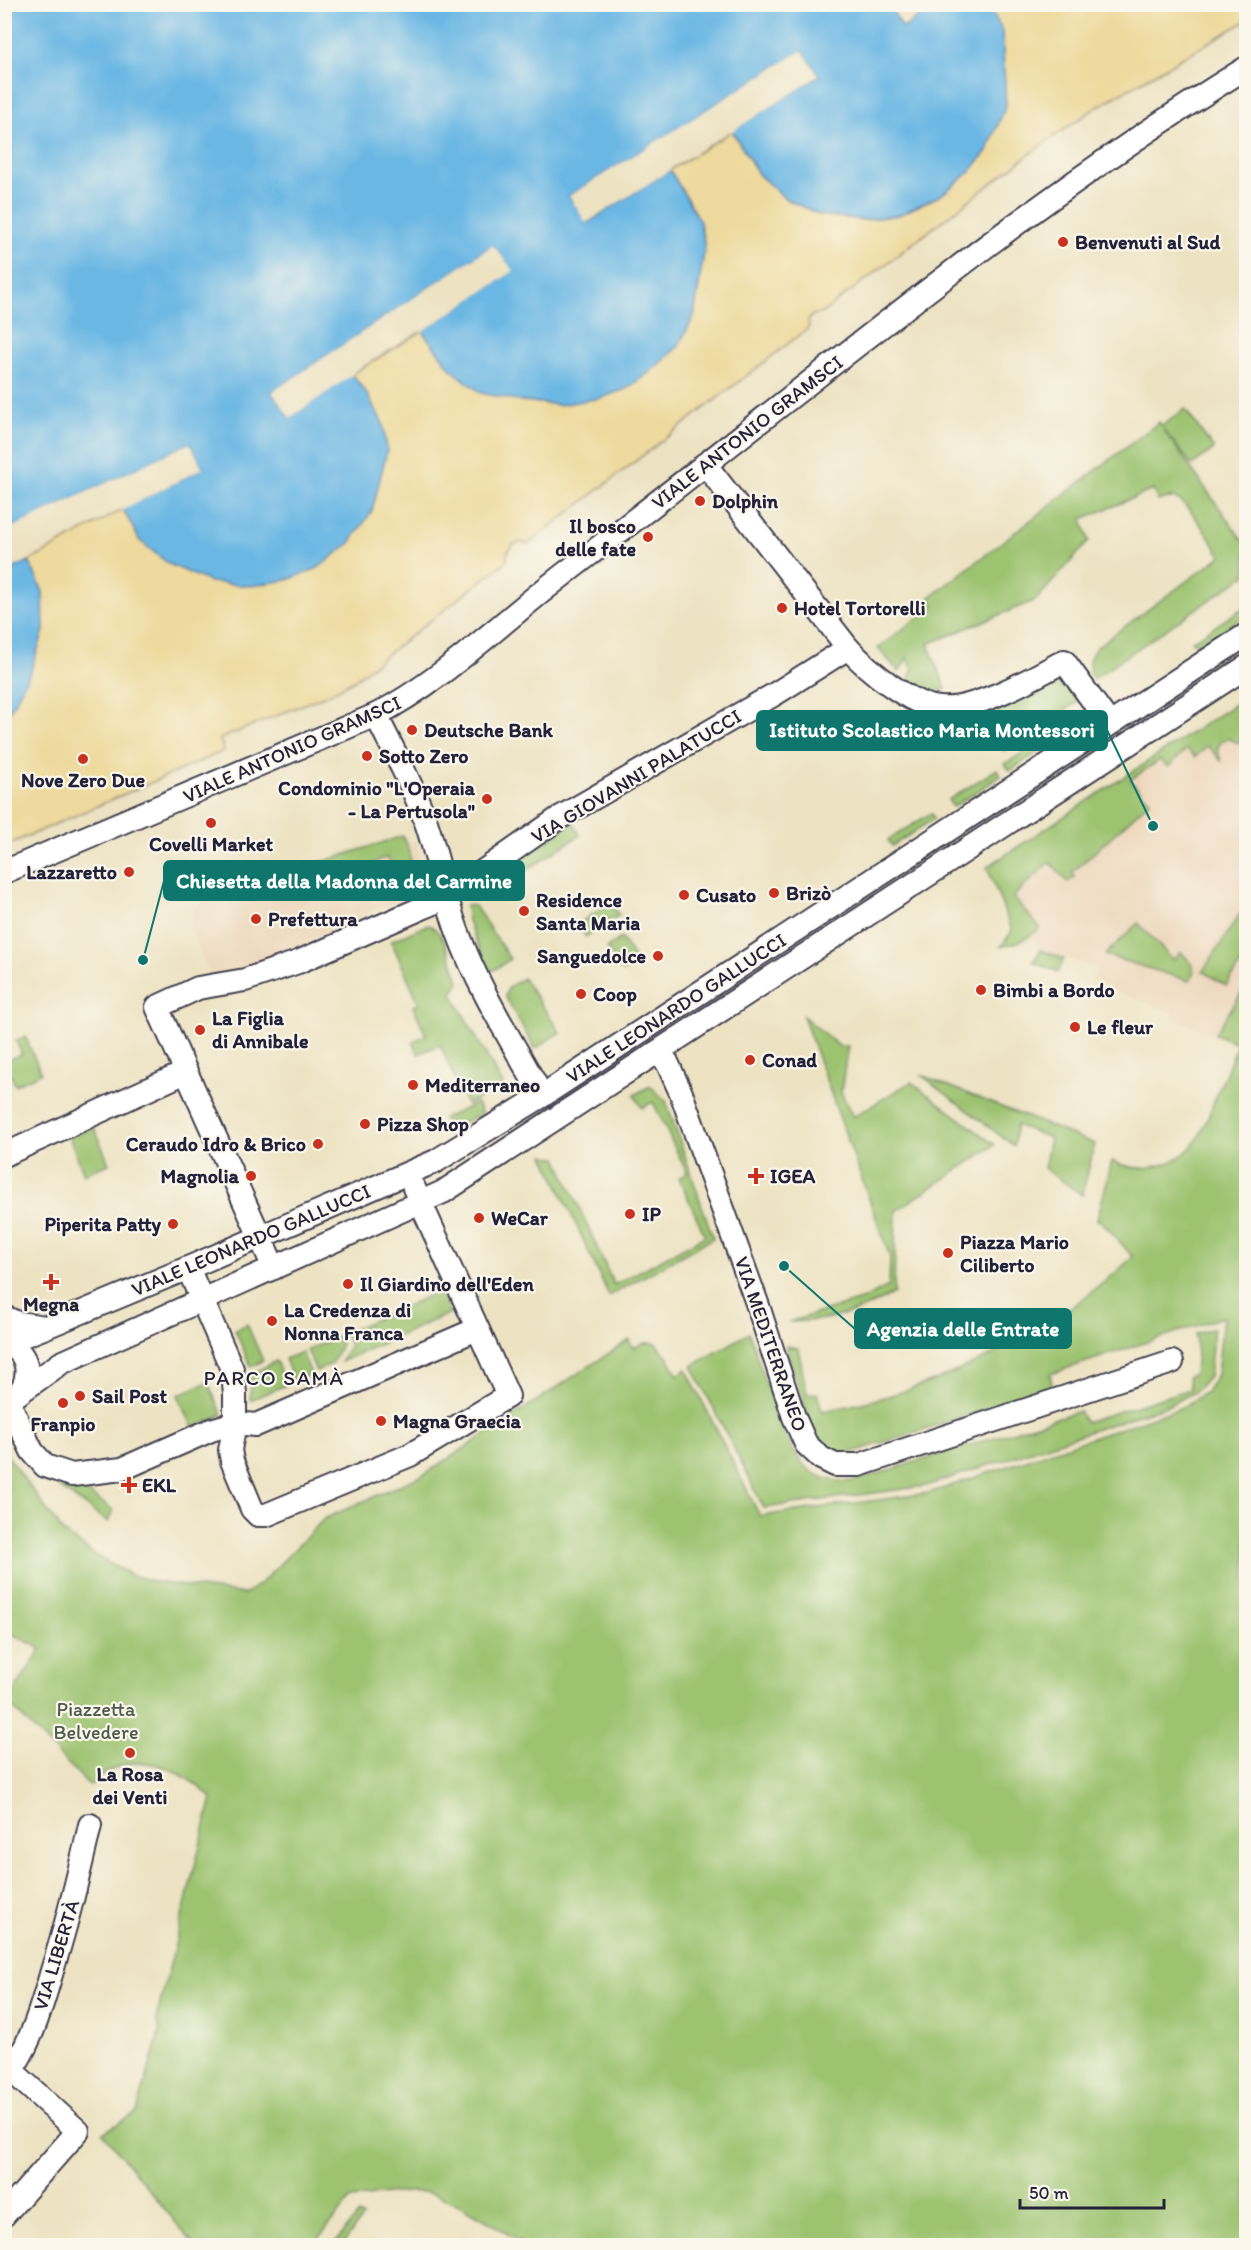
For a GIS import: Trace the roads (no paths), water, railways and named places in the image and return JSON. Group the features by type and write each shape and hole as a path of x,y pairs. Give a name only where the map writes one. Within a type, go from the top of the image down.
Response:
{"street":[{"name":"VIALE ANTONIO GRAMSCI","path":"4,872 376,715 404,700 466,654 958,267 1124,146 1246,68"},
{"path":"705,464 848,648 861,663 892,687 923,704 938,708 955,708 994,695 1065,661 1109,723"},
{"name":"VIALE LEONARDO GALLUCCI","path":"4,1343 188,1268 436,1161 542,1096 1246,635"},
{"name":"VIA GIOVANNI PALATUCCI","path":"186,1072 157,1007 198,988 245,980 298,962 445,898 559,818 775,694 848,648"},
{"name":"VIALE LEONARDO GALLUCCI","path":"10,1399 61,1363 443,1192 1246,667"},
{"path":"376,715 423,814 433,842 445,898 475,974 542,1096"},
{"name":"VIA MEDITERRANEO","path":"656,1053 667,1062 681,1093 758,1306 794,1417 806,1444 821,1458 835,1464 859,1465 1172,1362"},
{"path":"4,1155 186,1072 274,1268"},
{"path":"188,1268 232,1369 235,1423 231,1450 232,1461 252,1509 258,1515 266,1515 410,1455 507,1396 407,1173"},
{"path":"4,1317 18,1323 46,1327"},
{"path":"4,1343 17,1349 26,1364 26,1381 10,1399 32,1451 45,1466 72,1475 87,1475 122,1469 235,1423 256,1425 477,1329"},
{"name":"VIA LIBERTÀ","path":"8,2075 21,2059 46,1994 74,1899 90,1825"},
{"path":"4,2215 78,2131 8,2075"}],"water":[{"path":"888,4 903,28 935,5 988,4 1002,30 1006,105 987,151 970,172 941,195 899,215 865,220 820,215 786,199 759,175 732,131 819,76 802,50 569,196 587,223 670,170 699,219 705,246 694,316 678,347 650,372 626,389 601,398 559,405 521,401 481,393 452,370 422,331 513,271 493,245 272,392 290,418 352,374 367,394 383,424 387,451 372,511 349,544 318,568 287,580 251,586 210,582 169,564 140,541 123,509 203,468 190,443 5,531 5,5"},
{"path":"29,561 43,592 44,631 30,673 10,711 5,715 5,573"}],"place":[{"name":"Benvenuti al Sud","path":"1063,242"},
{"name":"Dolphin","path":"700,501"},
{"name":"Il bosco delle fate","path":"648,537"},
{"name":"Hotel Tortorelli","path":"782,608"},
{"name":"Deutsche Bank","path":"412,730"},
{"name":"Sotto Zero","path":"367,756"},
{"name":"Nove Zero Due","path":"83,759"},
{"name":"Condominio \"L'Operaia - La Pertusola\"","path":"487,799"},
{"name":"Covelli Market","path":"211,823"},
{"name":"Istituto Scolastico Maria Montessori","path":"1153,826"},
{"name":"Lazzaretto","path":"129,872"},
{"name":"Brizò","path":"774,893"},
{"name":"Cusato","path":"684,895"},
{"name":"Residence Santa Maria","path":"524,911"},
{"name":"Prefettura","path":"256,919"},
{"name":"Sanguedolce","path":"658,956"},
{"name":"Chiesetta della Madonna del Carmine","path":"143,960"},
{"name":"Bimbi a Bordo","path":"981,990"},
{"name":"Coop","path":"581,994"},
{"name":"Le fleur","path":"1075,1027"},
{"name":"La Figlia di Annibale","path":"200,1030"},
{"name":"Conad","path":"750,1060"},
{"name":"Mediterraneo","path":"413,1085"},
{"name":"Pizza Shop","path":"365,1124"},
{"name":"Ceraudo Idro & Brico","path":"318,1144"},
{"name":"Magnolia","path":"251,1176"},
{"name":"IGEA","path":"756,1176"},
{"name":"IP","path":"630,1214"},
{"name":"WeCar","path":"479,1218"},
{"name":"Piperita Patty","path":"173,1224"},
{"name":"Piazza Mario Ciliberto","path":"948,1253"},
{"name":"Agenzia delle Entrate","path":"784,1266"},
{"name":"Megna","path":"51,1282"},
{"name":"Il Giardino dell'Eden","path":"348,1284"},
{"name":"La Credenza di Nonna Franca","path":"272,1321"},
{"name":"Sail Post","path":"80,1396"},
{"name":"Franpio","path":"63,1403"},
{"name":"Magna Graecia","path":"381,1421"},
{"name":"EKL","path":"129,1485"},
{"name":"La Rosa dei Venti","path":"130,1753"}],"district":[{"name":"PARCO SAMÀ","path":"274,1378"}],"park label":[{"name":"Piazzetta Belvedere","path":"96,1720"}]}
